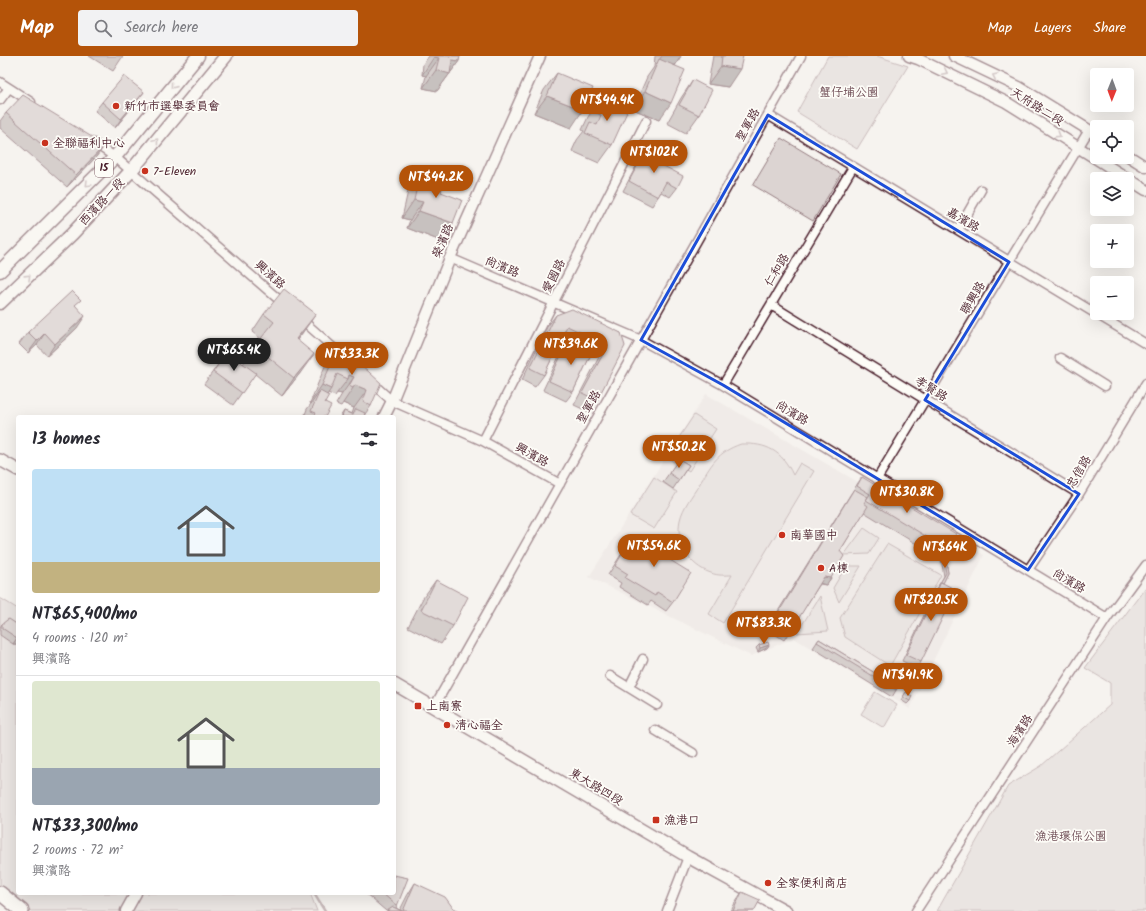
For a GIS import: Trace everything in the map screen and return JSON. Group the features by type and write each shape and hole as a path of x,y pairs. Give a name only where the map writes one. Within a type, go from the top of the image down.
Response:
{"highway":[{"path":"0,893 22,911"}],"main road":[{"name":"西濱路一段","path":"0,271 115,157 198,56"},
{"name":"西濱路一段","path":"0,304 72,234 131,171 226,56"},
{"path":"0,460 16,469"},
{"name":"東大路四段","path":"396,685 688,857 786,911"}],"street":[{"name":"榮濱路","path":"385,415 450,258 540,56"},
{"name":"聖軍路","path":"434,707 801,56"},
{"name":"天府路二段","path":"909,56 1006,102 1146,190"},
{"name":"天府路二段","path":"954,56 1019,87 1090,131"},
{"path":"0,82 37,106"},
{"path":"0,100 9,88"},
{"name":"嘉濱路","path":"768,115 1146,344"},
{"name":"愛國路","path":"483,441 646,121"},
{"name":"聯興路","path":"877,478 1079,148 1090,136"},
{"name":"興濱路","path":"89,140 115,157 258,280 392,401 483,441 560,484"},
{"path":"1134,159 1146,167"},
{"name":"仁和路","path":"723,385 853,167"},
{"path":"958,230 981,190"},
{"name":"尚濱路","path":"450,258 641,340 723,385 1107,618"},
{"name":"孝賢路","path":"771,305 1079,494"},
{"path":"1060,358 1105,386"},
{"name":"忠信路","path":"1028,570 1079,494 1146,384"},
{"name":"海濱路","path":"916,911 1107,618 1146,565"},
{"path":"628,687 643,659"},
{"path":"610,676 657,705"},
{"path":"655,730 693,753"},
{"path":"667,911 688,857"},
{"path":"126,911 135,895"}],"highlighted area":[{"path":"768,115 1009,262 925,400 1079,494 1028,570 723,385 641,340"}],"shaded area":[{"name":"南華國中","path":"706,394 984,555 910,709 794,638 751,656 589,577"}],"green space":[{"name":"蟹仔埔公園","path":"828,56 877,56 908,66 857,149 797,112"},
{"path":"781,138 841,174 813,221 753,185"},
{"path":"694,415 716,429 689,471 666,457"},
{"path":"741,444 759,445 773,450 784,460 793,475 800,463 814,471 723,623 709,614 732,575 714,574 703,570 696,565 685,552 680,537 679,528 681,515 685,506 711,465 720,455"},
{"path":"654,477 677,492 654,529 630,515"},
{"path":"864,528 879,538 869,554 844,555"},
{"path":"887,544 941,575 890,666 845,637 840,618"},
{"path":"846,566 861,566 839,602 833,588"},
{"name":"漁港環保公園","path":"1146,587 1146,911 937,911 1008,786 1041,766 1110,705 1110,683 1085,668"},
{"path":"820,596 828,631 797,633"},
{"path":"0,598 16,608 16,895 311,895 317,911 31,911 0,885"},
{"path":"875,692 897,705 884,728 861,714"}],"building":[{"path":"460,56 459,61 452,60 450,74 436,70 439,58 434,57"},
{"path":"722,56 743,56 740,69 721,66"},
{"path":"659,59 685,70 671,103 645,91"},
{"path":"557,73 593,88 583,110 547,96"},
{"name":"新竹市選舉委員會","path":"124,76 144,92 121,119 102,102"},
{"path":"693,80 712,90 699,115 679,105"},
{"path":"23,95 105,145 76,175 6,113"},
{"path":"600,99 627,112 612,145 585,133 590,122 597,125 601,115 594,112"},
{"path":"648,146 661,152 656,162 683,176 677,188 666,182 658,197 629,181"},
{"path":"420,173 444,179 441,192 462,200 453,223 419,211 423,202 414,200"},
{"path":"284,289 316,314 296,339 314,354 294,378 255,346 274,322 264,314"},
{"path":"72,291 81,300 75,305 85,316 55,344 45,333 37,341 28,332"},
{"path":"572,309 621,333 625,346 597,400 582,393 608,345 567,326 544,375 530,368 556,315"},
{"path":"569,339 593,350 573,392 549,381"},
{"path":"338,348 349,353 344,362 349,365 352,359 358,362 381,383 371,406 363,401 367,390 355,385 353,388 349,386 354,377 349,375 348,379 337,374 331,389 322,385"},
{"path":"227,352 256,373 242,393 213,372"},
{"path":"320,391 329,396 325,403 331,406 326,415 314,415 316,413 311,411"},
{"path":"356,409 365,413 364,415 353,415"},
{"path":"344,411 353,415 343,415"},
{"path":"679,459 689,465 679,480 669,473"},
{"path":"862,477 956,534 947,549 866,500 870,494 857,486"},
{"name":"A棟","path":"854,489 868,497 864,503 868,506 840,551 844,556 831,578 824,577 789,634 772,623"},
{"path":"655,537 677,550 670,560 691,573 673,602 657,592 655,596 625,578 628,574 615,566 631,539 647,549"},
{"path":"945,553 948,573 943,583 941,582 939,585 946,573 943,556"},
{"path":"436,580 468,597 453,626 421,610"},
{"path":"941,582 956,590 921,662 906,655"},
{"path":"9,619 16,624 16,637 2,628 2,624"},
{"path":"819,639 898,687 896,690 817,642"},
{"path":"768,642 769,645 760,648 759,645"},
{"path":"906,692 912,696 910,701 903,697"},
{"path":"396,875 408,878 397,906 384,895 396,895"},
{"path":"415,883 445,897 453,908 460,911 403,911"},
{"path":"742,892 760,900 754,911 733,911"},
{"path":"393,907 402,911 387,911"}],"waterway":[{"path":"315,895 325,911"}],"place":[{"name":"新竹市選舉委員會","path":"116,106"},
{"name":"全聯福利中心","path":"45,143"},
{"name":"7-Eleven","path":"145,171"},
{"name":"南華國中","path":"782,535"},
{"name":"A棟","path":"821,568"},
{"name":"上南寮","path":"418,706"},
{"name":"清心福全","path":"447,725"},
{"name":"漁港口","path":"656,820"},
{"name":"全家便利商店","path":"768,883"}]}
